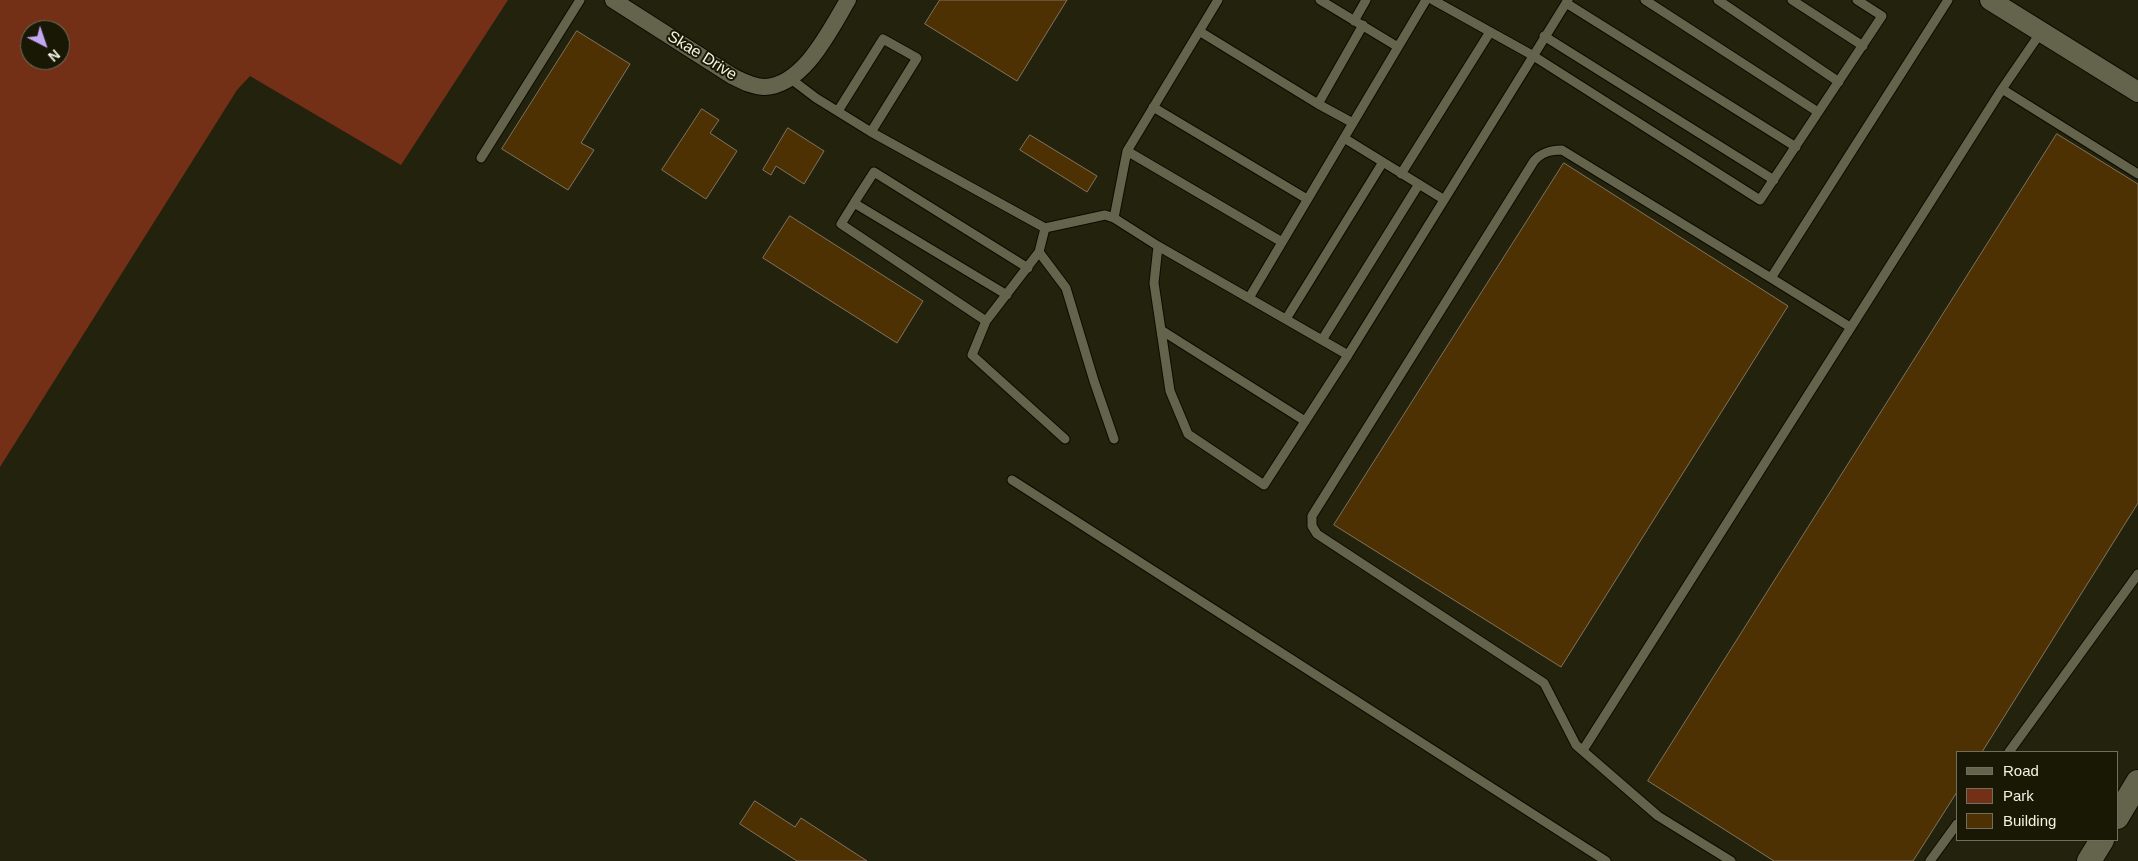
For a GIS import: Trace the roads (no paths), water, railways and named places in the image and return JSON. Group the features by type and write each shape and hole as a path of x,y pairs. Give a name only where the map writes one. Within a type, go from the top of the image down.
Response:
{"main road":[{"path":"2118,815 2138,782"},
{"path":"2089,861 2101,841"}],"street":[{"name":"Skae Drive","path":"613,0 732,76 748,84 765,87 791,78 816,52 848,0"},
{"path":"1990,0 2138,92"}],"lane":[{"path":"482,158 580,0"},
{"path":"1114,218 1127,152 1218,0"},
{"path":"1320,0 1398,47"},
{"path":"1354,21 1366,0"},
{"path":"1249,298 1426,0"},
{"path":"1433,0 1532,55 1760,200 1882,16 1857,0"},
{"path":"1646,0 1818,112"},
{"path":"1718,0 1839,82"},
{"path":"1792,0 1863,46"},
{"path":"1771,278 1948,0"},
{"path":"1158,246 1154,284 1170,391 1188,434 1264,485 1348,354 1567,1 1796,147"},
{"path":"1318,104 1363,25"},
{"path":"1199,31 1318,104 1353,123"},
{"path":"1401,174 1490,32"},
{"path":"1583,750 1850,327 2002,89 2041,32"},
{"path":"1544,36 1774,180"},
{"path":"838,111 883,39 917,58 871,132"},
{"path":"791,78 816,98 871,132 1045,228 1105,215 1114,218 1158,246 1348,354"},
{"path":"2002,89 2138,174"},
{"path":"1153,107 1307,200"},
{"path":"1344,138 1443,199"},
{"path":"1731,861 1658,816 1576,745 1544,684 1317,534 1312,526 1312,516 1529,169 1540,155 1552,150 1562,150 1850,327"},
{"path":"1127,152 1282,242"},
{"path":"1286,319 1383,162"},
{"path":"986,321 841,224 874,172 1028,268"},
{"path":"1322,340 1419,184"},
{"path":"854,203 1007,295"},
{"path":"1045,228 1039,252 986,321 972,355 1065,439"},
{"path":"1039,252 1066,288 1114,439"},
{"path":"1161,330 1305,421"},
{"path":"1012,480 1606,861"},
{"path":"2009,751 2138,574"},
{"path":"1930,861 1956,825"}]}
